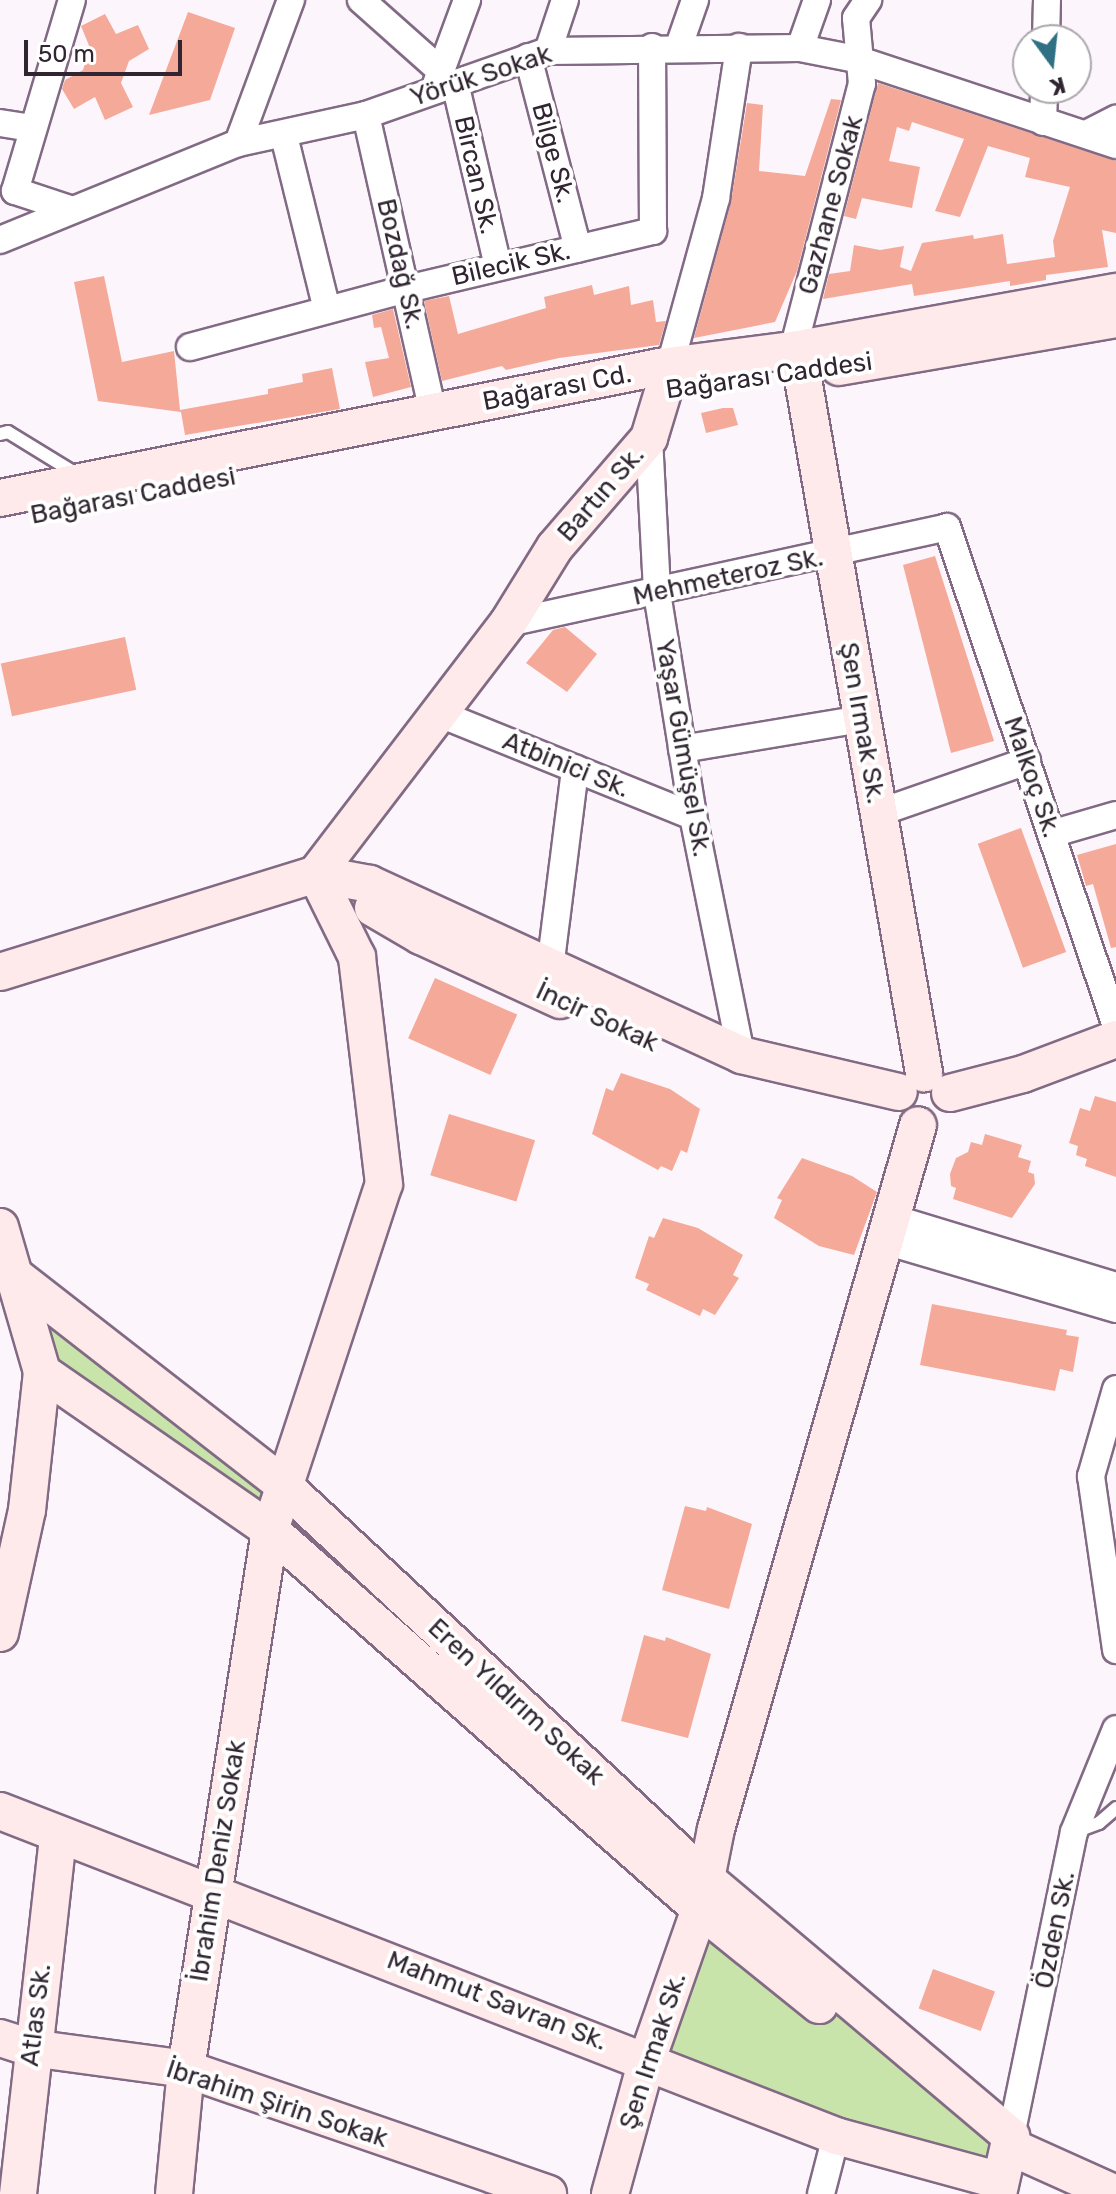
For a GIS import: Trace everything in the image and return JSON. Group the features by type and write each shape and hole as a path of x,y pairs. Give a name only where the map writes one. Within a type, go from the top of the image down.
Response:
{"main road":[{"path":"797,362 1116,292"},
{"name":"Bağarası Caddesi","path":"0,523 89,492 666,379 1116,319"},
{"name":"Şen Irmak Sk.","path":"610,2194 647,2060 702,1893 923,1098 878,813 797,362"},
{"name":"Bağarası Cd.","path":"0,498 89,492 433,412 666,379"},
{"name":"Bartın Sk.","path":"316,874 508,623 555,547 649,438 666,379"},
{"name":"İncir Sokak","path":"316,874 421,936 683,1056 793,1088 923,1098 1039,1083 1116,1057"},
{"name":"İncir Sokak","path":"0,972 316,874 370,884 741,1055 923,1098 1023,1074 1116,1039"},
{"name":"İbrahim Deniz Sokak","path":"174,2194 186,2069 270,1530 282,1484 384,1184 357,957 316,874"},
{"path":"0,1227 42,1372 27,1510 0,1633"},
{"name":"Eren Yıldırım Sokak","path":"14,1275 282,1484 702,1893"},
{"name":"Eren Yıldırım Sokak","path":"42,1372 270,1530 702,1893 1005,2162 1116,2194"},
{"name":"Mahmut Savran Sk.","path":"0,1811 58,1837 214,1890 836,2136 1005,2162"},
{"name":"Atlas Sk.","path":"18,2194 16,2043 58,1837"},
{"name":"İbrahim Şirin Sokak","path":"16,2043 186,2069 548,2194"}],"street":[{"path":"70,209 15,191 31,128 72,0"},
{"path":"238,143 291,0"},
{"path":"361,0 443,81 467,0"},
{"path":"538,54 565,0"},
{"path":"679,46 695,0"},
{"path":"800,48 817,0"},
{"name":"Gazhane Sokak","path":"797,362 862,84 856,59 856,18 868,0"},
{"path":"1046,24 1047,0"},
{"name":"Yörük Sokak","path":"0,240 238,143 284,136 366,115 443,81 538,54 679,46 800,48 856,59 1116,145"},
{"name":"Bilecik Sk.","path":"190,347 407,289 653,231 652,47"},
{"name":"Bartın Sk.","path":"666,379 716,198 739,47"},
{"name":"Bilge Sk.","path":"538,54 578,249"},
{"name":"Bircan Sk.","path":"443,81 498,267"},
{"path":"1043,122 1044,104"},
{"name":"Bozdağ Sk.","path":"366,115 433,412"},
{"path":"1086,134 1116,119"},
{"path":"0,123 31,128"},
{"path":"284,136 327,310"},
{"name":"Yaşar Gümüşel Sk.","path":"649,438 657,593 693,816 741,1055"},
{"name":"Mehmeteroz Sk.","path":"508,623 657,593 947,527"},
{"name":"Malkoç Sk.","path":"947,527 1116,1026"},
{"name":"Atbinici Sk.","path":"440,714 693,816"},
{"path":"682,749 861,719"},
{"path":"878,813 1027,761"},
{"path":"550,968 575,769"},
{"path":"1051,834 1116,815"},
{"path":"888,1230 1116,1286"},
{"path":"888,1230 1116,1309"},
{"path":"1116,1389 1091,1476 1116,1650"},
{"name":"Özden Sk.","path":"1005,2162 1074,1832 1116,1729"},
{"path":"821,2194 836,2136"}],"lane":[{"path":"0,434 8,432 89,492"},
{"path":"1074,1832 1099,1823 1116,1808"}],"green space":[{"path":"14,1275 1011,2136 998,2180 647,2060 700,1909 270,1530 42,1372"}],"building":[{"path":"188,12 235,28 210,100 149,115"},
{"path":"105,14 116,34 138,25 149,49 129,61 121,83 133,107 105,120 95,97 74,109 62,89 65,80 83,70 90,48 81,26"},
{"path":"878,83 1116,161 1116,233 1102,230 1108,267 1046,275 1046,280 1010,286 1010,281 914,296 912,284 823,299 829,274 850,271 854,245 880,250 904,246 900,267 911,271 922,243 973,235 974,239 1003,234 1007,264 1055,257 1053,241 1070,187 1025,177 1030,158 988,146 960,217 935,211 964,139 912,122 909,131 897,127 889,161 920,167 912,208 862,198 856,219 844,216"},
{"path":"831,99 841,100 797,271 775,322 694,338 731,202 747,103 763,105 759,171 805,176"},
{"path":"104,276 122,362 174,351 180,410 268,394 268,389 303,382 302,374 332,368 340,409 185,435 181,412 98,401 74,282"},
{"path":"592,285 594,295 629,286 631,305 653,300 656,322 666,321 659,345 559,358 506,370 502,366 442,381 424,301 449,296 458,334 546,308 544,297"},
{"path":"393,309 411,387 373,397 365,362 389,358 381,327 374,328 372,315"},
{"path":"733,408 738,425 706,433 701,413"},
{"path":"935,556 994,741 951,753 903,565"},
{"path":"565,627 597,654 567,692 526,663 553,630"},
{"path":"125,637 136,690 12,716 1,663"},
{"path":"1021,828 1066,952 1023,968 978,844"},
{"path":"1116,844 1116,947 1111,948 1093,884 1086,886 1077,855"},
{"path":"435,978 517,1015 490,1075 408,1038"},
{"path":"621,1073 670,1089 700,1109 687,1153 681,1150 672,1171 661,1166 658,1170 592,1134 606,1088 613,1091"},
{"path":"1095,1096 1116,1102 1116,1177 1085,1166 1087,1159 1076,1155 1078,1146 1069,1143 1080,1108 1090,1111"},
{"path":"449,1114 535,1140 516,1202 430,1175"},
{"path":"985,1134 1022,1145 1018,1157 1031,1161 1028,1172 1034,1174 1035,1184 1012,1218 953,1199 956,1188 951,1186 950,1174 956,1158 968,1152 971,1142 982,1145"},
{"path":"802,1158 852,1176 877,1192 854,1255 819,1246 774,1218 782,1200 777,1198"},
{"path":"663,1218 698,1228 743,1255 733,1275 739,1278 715,1315 703,1309 700,1316 646,1290 649,1284 635,1278 649,1236 654,1238"},
{"path":"932,1304 1067,1330 1066,1335 1079,1337 1073,1372 1060,1369 1055,1391 920,1365"},
{"path":"685,1506 706,1511 707,1507 752,1524 729,1609 662,1590"},
{"path":"644,1635 665,1641 666,1637 711,1654 688,1738 621,1721"},
{"path":"933,1969 995,1992 981,2031 919,2008"}]}
